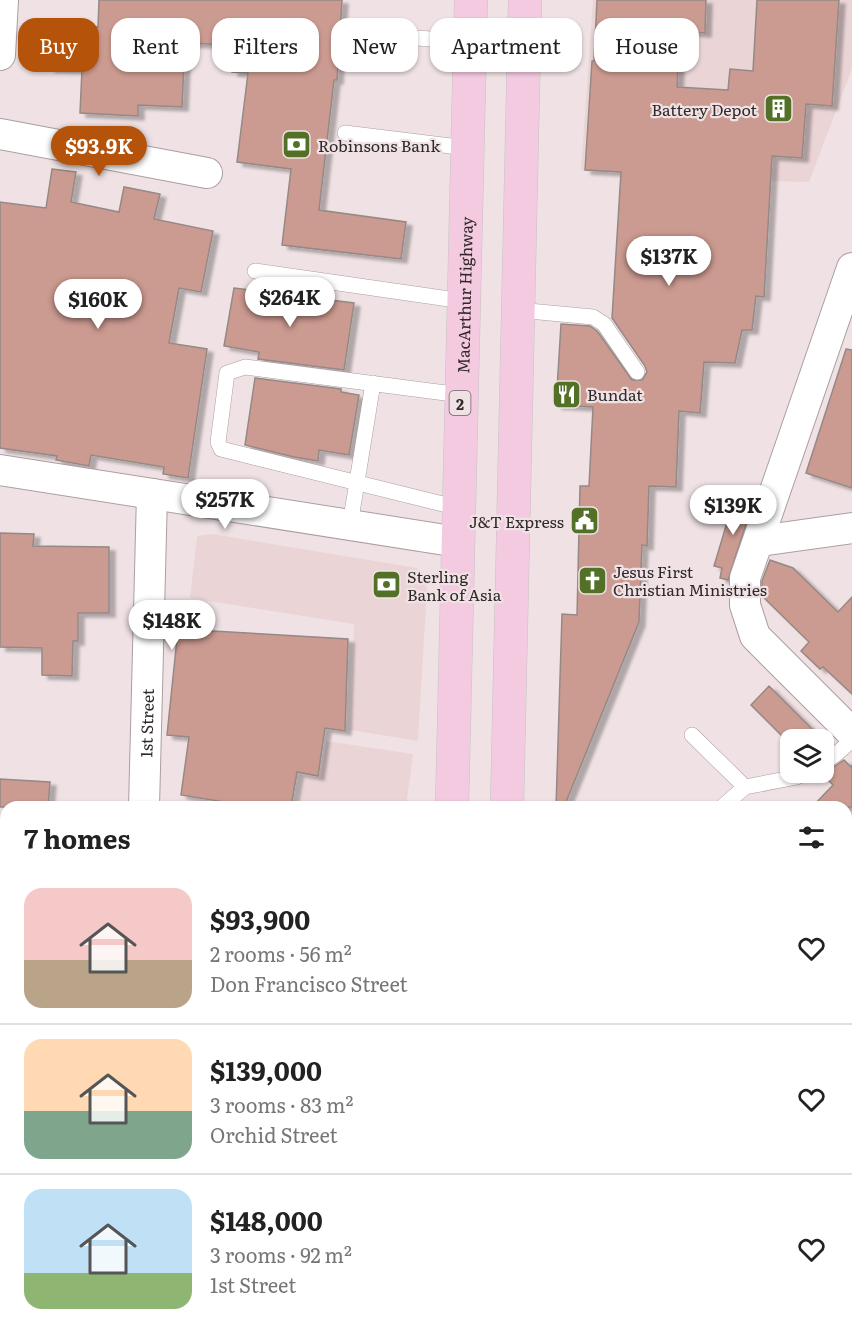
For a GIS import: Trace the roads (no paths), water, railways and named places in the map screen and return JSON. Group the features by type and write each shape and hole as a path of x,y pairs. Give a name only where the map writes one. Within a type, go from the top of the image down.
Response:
{"highway":[{"name":"MacArthur Highway","path":"471,0 471,18"},
{"path":"507,801 525,0"},
{"name":"MacArthur Highway","path":"452,801 469,72"}],"street":[{"path":"0,55 3,0"},
{"path":"0,134 207,173"},
{"path":"852,268 745,578 745,605 755,636 852,734"},
{"path":"0,470 458,542"},
{"name":"1st Street","path":"144,801 152,494"},
{"path":"759,541 852,528"}],"lane":[{"path":"345,133 467,148"},
{"path":"255,271 463,301"},
{"path":"518,310 593,317 604,324 637,372"},
{"path":"459,508 221,449 218,442 227,373 245,366 461,395"},
{"path":"350,525 373,383"},
{"path":"692,735 745,786"},
{"path":"834,756 852,740"},
{"path":"729,801 745,786 780,780"}],"place":[{"name":"Battery Depot","path":"778,109"},
{"name":"Robinsons Bank","path":"297,145"},
{"name":"Bundat","path":"566,394"},
{"name":"J&T Express","path":"585,521"},
{"name":"Jesus First Christian Ministries","path":"592,580"},
{"name":"Sterling Bank of Asia","path":"386,585"}]}
